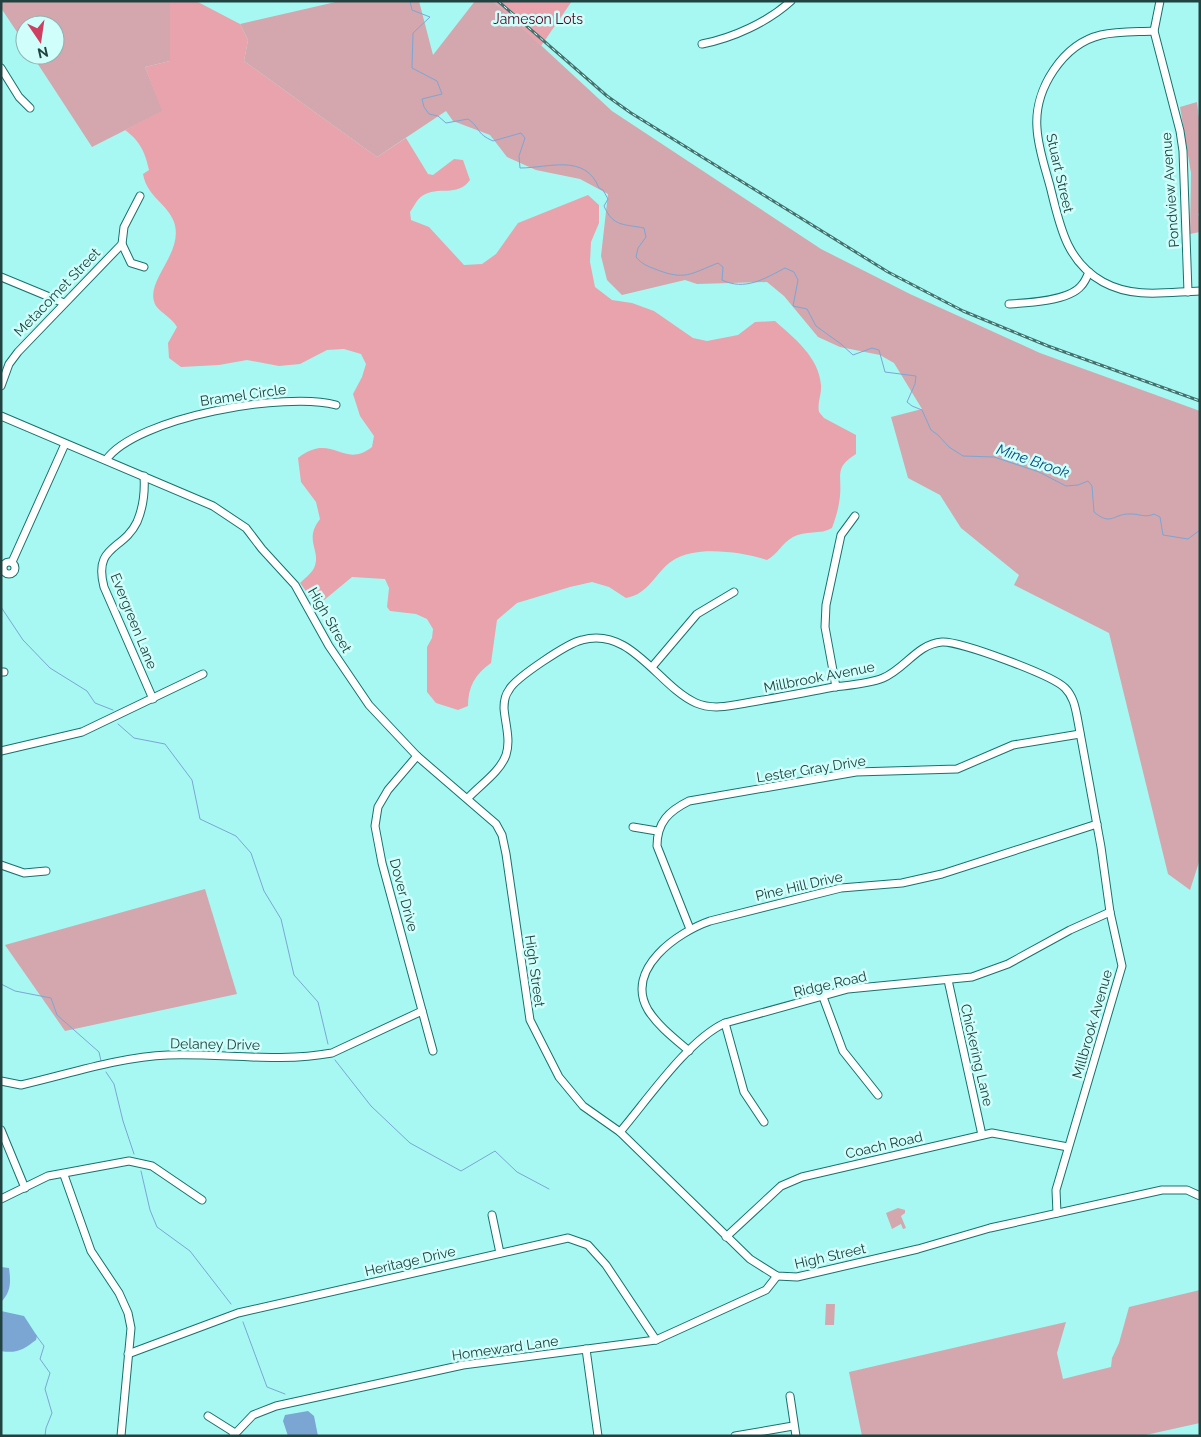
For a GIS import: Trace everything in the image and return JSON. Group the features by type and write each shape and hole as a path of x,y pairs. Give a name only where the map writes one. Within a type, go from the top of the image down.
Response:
{"street":[{"path":"702,44 722,40 756,24 778,12 792,1"},
{"name":"Pondview Avenue","path":"1160,1 1154,31 1180,131 1183,151 1188,292"},
{"name":"Stuart Street","path":"1154,31 1101,35 1076,48 1052,73 1040,100 1036,127 1061,232 1070,252 1089,272 1109,285 1138,294 1200,291"},
{"path":"1,68 18,97 30,108"},
{"path":"140,196 124,227 122,244 131,263 144,266"},
{"name":"Metacomet Street","path":"1,386 9,364 18,352 122,244"},
{"path":"1009,304 1039,302 1067,295 1081,287 1089,272"},
{"path":"1,277 64,303"},
{"name":"Bramel Circle","path":"106,460 111,453 144,434 191,416 214,410 301,400 336,405"},
{"name":"High Street","path":"1,416 212,506 246,528 262,549 295,585 330,646 369,705 417,756 496,824 502,835 527,1008 540,1044 559,1077 583,1106 620,1132 750,1259 777,1276 797,1277 918,1249 990,1228 1173,1189 1186,1190 1200,1196"},
{"path":"12,562 65,444"},
{"name":"Evergreen Lane","path":"144,476 145,492 136,523 103,558 101,574 104,587 153,699"},
{"path":"836,687 825,627 826,605 841,534 855,516"},
{"path":"652,667 697,614 734,592"},
{"name":"Millbrook Avenue","path":"468,798 498,768 506,756 508,745 504,708 509,688 518,679 572,644 593,638 616,641 652,667 686,698 706,707 734,706 884,678 925,647 942,642 952,643 1032,671 1060,684 1067,690 1074,704 1097,824 1110,912 1122,966 1056,1190 1057,1213"},
{"path":"1,750 82,732 203,674"},
{"name":"Lester Gray Drive","path":"657,831 666,815 689,801 856,772 957,769 1013,745 1080,734"},
{"name":"Dover Drive","path":"417,756 388,790 378,807 375,826 382,863 433,1051"},
{"name":"Pine Hill Drive","path":"689,1051 655,1020 647,1009 643,990 648,967 654,958 671,942 690,929 710,921 841,888 902,883 942,874 1097,824"},
{"path":"632,827 657,831 657,846 660,856 690,929"},
{"path":"1,866 24,874 46,871"},
{"name":"Ridge Road","path":"620,1132 689,1051 710,1030 725,1023 848,989 948,980 990,971 1110,912"},
{"name":"Chickering Lane","path":"948,980 982,1135"},
{"path":"823,997 843,1051 878,1095"},
{"name":"Delaney Drive","path":"2,1083 21,1085 148,1057 197,1055 283,1058 315,1056 332,1053 422,1012"},
{"path":"725,1023 744,1092 764,1122"},
{"path":"1,1130 25,1188"},
{"name":"Coach Road","path":"726,1237 756,1207 791,1180 982,1135 1004,1134 1068,1147"},
{"path":"1,1199 48,1176 64,1175 129,1161 141,1162 152,1166 202,1200"},
{"path":"64,1175 91,1251 119,1293 128,1313 131,1328 121,1436"},
{"path":"492,1216 500,1253"},
{"name":"Heritage Drive","path":"128,1354 238,1313 568,1238 588,1245 606,1265 656,1340"},
{"name":"Homeward Lane","path":"234,1434 253,1415 276,1406 463,1365 656,1340 766,1290 777,1276"},
{"path":"586,1349 598,1436"},
{"path":"790,1396 796,1436"},
{"path":"208,1416 234,1434"},
{"path":"735,1436 793,1426"}],"shaded area":[{"path":"1,1 170,1 170,61 145,67 163,111 92,147 39,65 65,65 65,15 15,15 15,29 1,8"},
{"path":"340,1 419,1 433,55 475,1 493,1 612,111 821,249 910,294 1040,353 1200,411 1200,859 1190,890 1168,874 1109,633 1014,585 1019,575 961,528 940,495 908,478 891,417 922,409 894,363 880,355 840,347 818,337 784,296 767,282 697,284 685,280 622,295 607,280 601,256 608,194 580,179 536,170 507,157 490,135 453,121 446,111 377,157 244,61 248,40 240,24"},
{"path":"1197,102 1200,127 1200,211 1198,215 1200,216 1200,232 1190,234 1191,173 1180,107"},
{"path":"205,889 237,994 65,1031 5,945"},
{"path":"898,1208 905,1210 905,1213 901,1216 906,1228 903,1229 901,1224 892,1229 886,1213"},
{"path":"1200,1290 1200,1423 1141,1436 862,1436 849,1372 1066,1322 1057,1353 1063,1379 1111,1367 1112,1358 1119,1343 1129,1307"},
{"path":"826,1304 835,1304 834,1325 825,1325"}],"green space":[{"path":"170,1 196,1 240,24 248,40 244,61 377,157 406,138 428,174 433,175 454,159 463,160 470,180 465,185 459,189 428,193 418,199 410,212 411,220 429,227 464,265 482,264 496,254 518,223 588,195 599,205 599,223 591,242 590,262 595,287 612,300 632,303 654,311 693,338 707,341 738,335 755,322 775,321 804,349 816,366 821,385 819,412 824,418 856,435 856,454 844,463 842,468 840,500 832,528 793,537 767,560 719,552 693,553 682,556 666,566 646,588 634,596 626,598 609,587 592,582 517,603 497,620 491,663 477,676 471,687 468,706 458,710 436,703 427,692 427,647 432,638 433,629 427,619 416,614 390,611 387,607 389,588 385,579 352,577 317,606 300,583 314,568 316,562 313,533 320,519 316,502 301,482 298,458 320,448 353,455 362,453 372,447 374,436 360,416 353,394 366,364 361,354 344,349 327,350 300,364 279,366 247,360 219,365 181,367 169,358 168,343 177,327 156,306 153,297 158,277 174,245 176,234 174,222 171,215 145,182 143,174 149,170 144,152 135,138 125,130 162,111 145,67 170,61"},
{"name":"Jameson Lots","path":"493,1 572,1 541,46"}],"water":[{"path":"1,1267 9,1268 10,1286 1,1302"},
{"path":"1,1311 24,1316 37,1336 36,1340 20,1350 12,1352 1,1351"},
{"path":"308,1411 314,1416 318,1436 288,1436 283,1421 285,1415"}],"waterway":[{"name":"Mine Brook","path":"410,1 412,10 430,17 413,33 412,68 437,81 442,94 422,99 424,107 429,114 438,116 446,123 468,119 483,135 493,141 521,133 525,138 519,156 520,168 565,165 585,170 593,177 608,199 604,206 611,218 625,225 644,228 646,237 638,248 636,257 643,263 674,275 687,275 718,263 723,267 722,280 739,284 754,282 785,268 794,272 798,280 793,306 807,309 816,326 853,355 872,348 879,350 885,372 916,376 915,384 907,402 922,410 931,430 949,447 963,456 994,457 1039,472 1066,486 1078,485 1088,481 1092,486 1094,512 1105,518 1109,519 1125,514 1145,516 1154,514 1160,517 1163,535 1188,539 1200,530"},
{"path":"1,607 23,640 50,668 87,691 95,703 113,710"},
{"path":"118,724 134,738 165,744 192,780 200,819 236,836 251,853 264,891 281,919 294,975 318,1002 328,1044"},
{"path":"1,984 15,991 51,998 57,1015 99,1052 101,1061"},
{"path":"335,1060 371,1106 410,1143 461,1171 495,1151 517,1172 549,1189"},
{"path":"106,1072 114,1084 123,1121 134,1154"},
{"path":"141,1171 150,1210 157,1227 190,1251 231,1304"},
{"path":"243,1322 267,1387 285,1394"},
{"path":"35,1334 44,1346 40,1359 50,1373 45,1389 52,1413 45,1436"}],"railway":[{"path":"498,1 607,96 631,113 888,272 963,311 1048,346 1200,401"}]}
